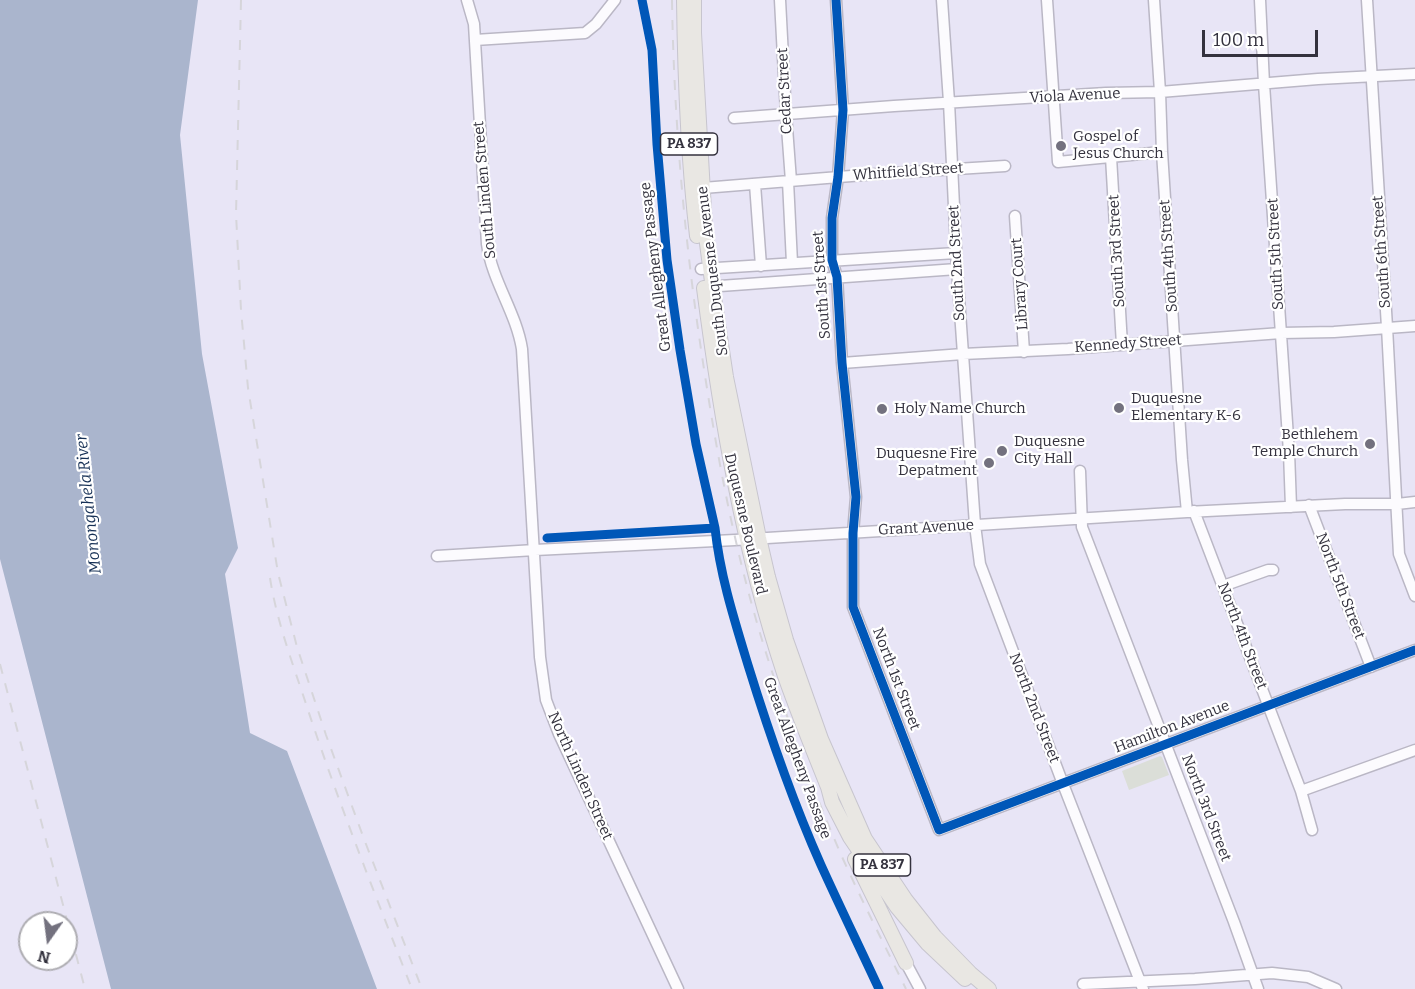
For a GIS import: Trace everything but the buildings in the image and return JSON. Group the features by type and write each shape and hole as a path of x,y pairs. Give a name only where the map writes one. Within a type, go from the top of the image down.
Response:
{"main road":[{"name":"PA 837","path":"684,0 684,57 691,184 706,269"},
{"name":"South Duquesne Avenue","path":"694,0 708,287"},
{"name":"Duquesne Boulevard","path":"708,287 724,430 753,539 761,594 785,676 832,802 850,837 897,907 989,989"},
{"name":"Duquesne Boulevard","path":"753,539 768,577 786,640 821,739 866,838 883,868 932,940 975,989"},
{"path":"841,786 835,791 832,802 852,851 906,963"},
{"path":"906,963 913,950 932,940"}],"street":[{"name":"South Linden Street","path":"467,0 474,24 487,244 492,269 517,327 522,349 535,550"},
{"path":"475,40 585,33 596,24 615,0"},
{"name":"Cedar Street","path":"780,0 792,263"},
{"name":"South 1st Street","path":"836,0 843,110 838,177 832,218 832,260 837,277 842,363 856,497 853,533"},
{"name":"South 2nd Street","path":"942,0 957,269 975,525"},
{"path":"1047,0 1058,162 1162,152"},
{"name":"South 4th Street","path":"1154,0 1182,460 1191,512"},
{"name":"South 5th Street","path":"1260,0 1291,507"},
{"name":"South 6th Street","path":"1366,0 1399,554 1415,596"},
{"name":"Viola Avenue","path":"734,118 949,102 1160,92 1318,79 1415,74"},
{"name":"South 3rd Street","path":"1111,157 1122,345"},
{"name":"Whitfield Street","path":"703,188 1005,166"},
{"path":"755,184 761,266"},
{"name":"Library Court","path":"1015,216 1024,352"},
{"path":"706,269 956,253"},
{"path":"708,287 957,269"},
{"name":"Kennedy Street","path":"842,363 1415,326"},
{"path":"1080,471 1082,519"},
{"name":"Grant Avenue","path":"437,556 1309,505 1415,502"},
{"name":"North 5th Street","path":"1309,505 1371,667"},
{"name":"North 4th Street","path":"1191,512 1223,586 1301,791 1312,830"},
{"name":"North 3rd Street","path":"1082,519 1082,528 1258,989"},
{"name":"North 2nd Street","path":"975,525 980,564 1142,985"},
{"name":"North 1st Street","path":"853,533 853,607 939,830"},
{"name":"North Linden Street","path":"535,550 540,657 546,700 559,734 678,989"},
{"path":"1223,586 1273,570"},
{"name":"Hamilton Avenue","path":"939,830 1415,650"},
{"path":"1301,791 1415,750"},
{"path":"906,963 920,989"},
{"path":"1083,984 1142,985 1272,973 1308,977 1336,989"}],"shaded area":[{"path":"1160,756 1169,775 1129,790 1122,771"}],"water":[{"name":"Monongahela River","path":"0,0 198,0 180,135 202,354 238,548 225,574 250,733 287,751 377,989 111,989 0,559"}],"railway":[{"path":"241,0 236,214 241,310 248,388 278,573 297,647 326,735 422,989"},
{"path":"672,0 678,139 691,277 716,442 738,550 767,656 812,784 843,859 906,989"},
{"path":"270,578 281,628 320,745 412,989"},
{"path":"0,664 85,989"}],"cycle path":[{"name":"Great Allegheny Passage","path":"547,538 715,528 696,444 667,260 652,50 642,0"},
{"path":"836,0 843,110 838,177 832,218 832,260 837,277 842,363 856,497 853,533 853,607 939,830 1415,650"},
{"name":"Great Allegheny Passage","path":"715,528 720,563 733,614 782,766 821,865 879,989"}],"place":[{"name":"Gospel of Jesus Church","path":"1061,146"},
{"name":"Duquesne Elementary K-6","path":"1119,408"},
{"name":"Holy Name Church","path":"882,409"},
{"name":"Bethlehem Temple Church","path":"1370,444"},
{"name":"Duquesne City Hall","path":"1002,451"},
{"name":"Duquesne Fire Depatment","path":"989,463"}]}
